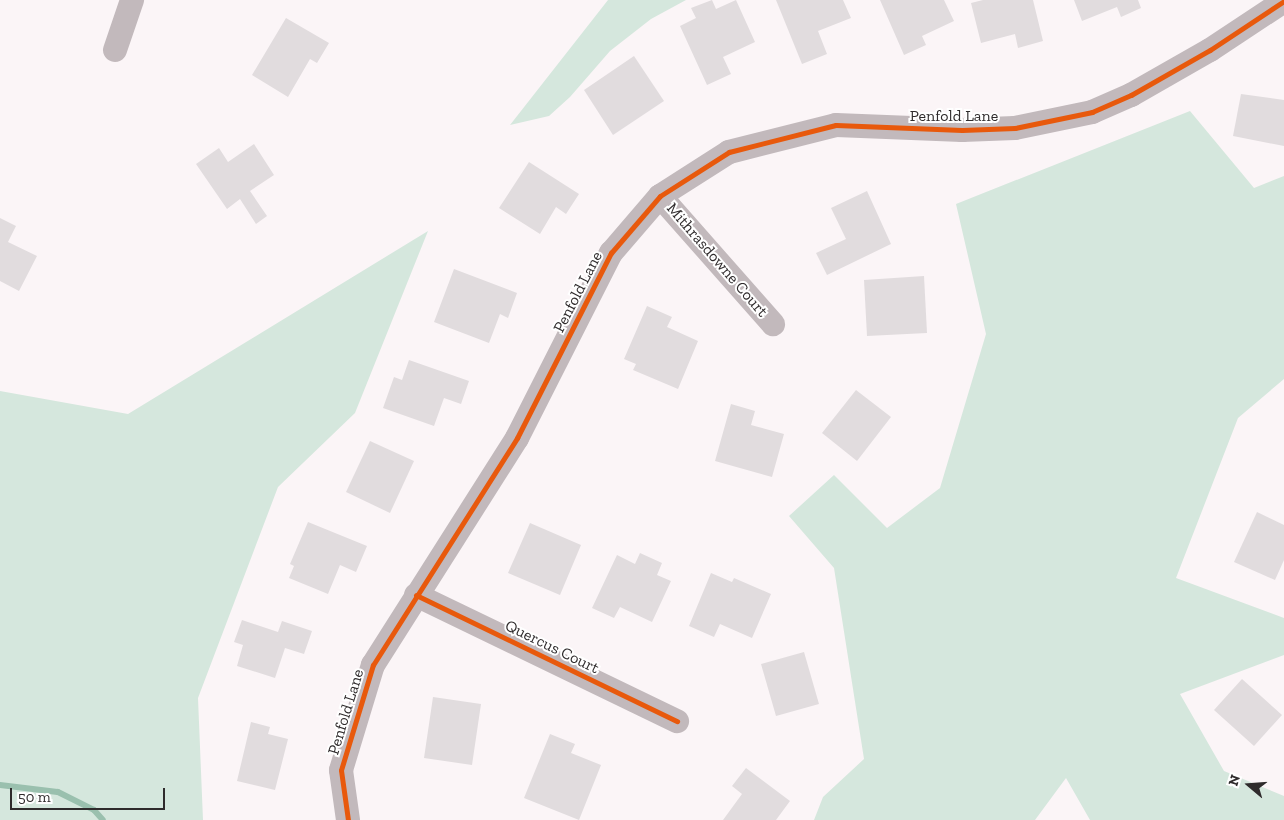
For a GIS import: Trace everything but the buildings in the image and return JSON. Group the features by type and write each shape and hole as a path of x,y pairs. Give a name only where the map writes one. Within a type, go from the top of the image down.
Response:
{"street":[{"path":"115,50 132,0"},
{"name":"Penfold Lane","path":"348,820 341,770 373,665 517,438 611,253 660,196 729,152 836,125 962,130 1015,128 1092,112 1131,95 1202,54 1284,1"},
{"name":"Mithrasdowne Court","path":"660,196 773,324"},
{"name":"Quercus Court","path":"416,595 676,721"}],"green space":[{"path":"608,0 686,0 651,19 610,51 570,97 549,116 510,125"},
{"path":"1190,111 1254,188 1284,176 1284,379 1238,418 1176,578 1284,618 1284,655 1180,694 1224,771 1284,796 1284,820 1090,820 1066,778 1035,820 814,820 823,797 864,759 834,568 789,516 834,475 887,528 940,488 986,334 956,204"},
{"path":"428,231 355,413 278,487 198,698 203,820 0,820 0,391 128,414"}],"waterway":[{"path":"0,785 58,792 94,810 103,820"}],"cycle path":[{"path":"348,820 341,770 373,665 517,438 611,253 660,196 729,152 836,125 962,130 1015,128 1092,112 1131,95 1210,50 1284,1"},
{"path":"416,595 677,721"}]}
